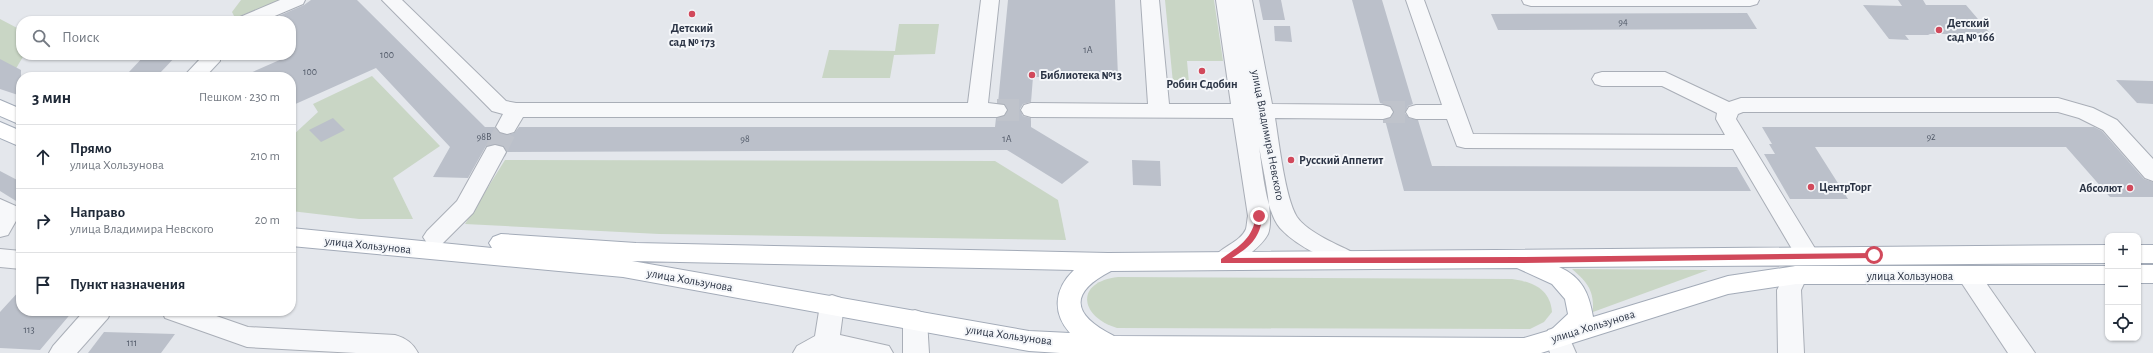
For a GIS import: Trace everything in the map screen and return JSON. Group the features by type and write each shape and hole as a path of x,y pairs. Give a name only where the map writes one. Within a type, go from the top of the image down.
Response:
{"main road":[{"path":"0,107 16,115"},
{"path":"0,129 16,137"},
{"name":"улица Хользунова","path":"296,222 435,237 636,252 1108,262 1520,260 1802,265 1968,276 2105,275"},
{"name":"улица Хользунова","path":"296,237 623,268 1029,341 1112,346 1269,350 1524,348 1560,345 1728,285 1802,265 2105,254"},
{"path":"2141,254 2153,254"},
{"path":"746,290 734,276 738,264 758,255"},
{"path":"1520,260 1560,278 1577,296 1581,318 1560,345"},
{"path":"1108,262 1079,279 1068,302 1069,313 1074,323 1088,336 1112,346"},
{"path":"2141,274 2153,274"}],"street":[{"path":"259,16 296,0"},
{"path":"391,0 512,119 997,110"},
{"path":"977,110 990,0"},
{"path":"1150,0 1159,110"},
{"name":"улица Владимира Невского","path":"1225,0 1253,112 1279,199 1288,222 1308,240 1348,260"},
{"name":"улица Владимира Невского","path":"1223,261 1243,248 1257,232 1259,216 1253,112 1243,0"},
{"path":"1415,0 1465,141 1739,142"},
{"path":"1531,0 1750,0"},
{"path":"198,72 210,60"},
{"path":"1602,78 1665,78 1728,110 1741,105 2058,105 2086,113 2110,125 2153,172"},
{"path":"1031,110 1383,112"},
{"path":"1728,110 1726,119 1802,265 1789,290 1791,353"},
{"path":"1416,112 1454,112"},
{"path":"2131,149 2153,148"},
{"path":"435,237 465,207 495,152"},
{"path":"0,258 16,260"},
{"path":"1968,276 2022,353"},
{"path":"832,305 816,347 880,353"},
{"path":"62,353 95,316"},
{"path":"188,316 247,337 395,345 404,353"},
{"path":"915,320 916,353"}],"green space":[{"path":"241,0 281,0 240,16 234,16 232,12"},
{"path":"1165,0 1214,0 1223,61 1187,61 1189,83 1173,83"},
{"path":"0,19 16,27 16,60 21,60 8,82 0,78"},
{"path":"899,24 939,24 935,54 894,55 890,78 822,78 829,50 895,51"},
{"path":"372,76 440,146 393,178 413,219 359,219 296,212 296,132 318,112 313,104"},
{"path":"505,160 995,161 1058,200 1066,240 659,234 465,224"},
{"path":"1572,269 1708,270 1593,312 1591,292 1586,283"},
{"path":"1118,277 1512,279 1527,282 1544,292 1551,304 1552,312 1544,322 1530,329 1117,328 1105,323 1095,316 1089,308 1087,300 1089,292 1094,286 1104,280"}],"building":[{"path":"311,0 357,0 485,127 495,127 499,133 507,135 514,133 519,127 995,127 996,118 1004,116 1008,111 1005,104 998,103 1008,0 1115,0 1118,77 1033,77 1031,102 1023,104 1020,109 1023,116 1031,118 1031,127 1089,162 1062,184 1007,150 507,152 503,146 495,144 486,146 468,178 433,177 450,147 376,68 296,104 296,72 252,72 280,60 296,60 296,16 279,16 304,5"},
{"path":"1259,0 1281,0 1285,20 1263,20"},
{"path":"1352,0 1382,0 1413,104 1408,106 1405,113 1409,118 1418,120 1432,166 1737,167 1751,191 1404,191 1385,120 1391,118 1394,111 1390,106 1380,103"},
{"path":"1898,0 1923,0 1926,5 1966,5 1995,39 1976,39 1972,34 1928,34 1930,35 1905,35 1909,40 1889,39 1863,5 1902,6"},
{"path":"1747,13 1757,29 1498,30 1491,14"},
{"path":"1274,26 1290,26 1292,42 1275,41"},
{"path":"0,59 21,70 21,72 16,72 16,94 0,89"},
{"path":"140,60 172,60 161,72 129,72"},
{"path":"2116,80 2153,81 2153,104 2137,103"},
{"path":"333,118 345,130 321,142 309,130"},
{"path":"1762,127 2094,127 2102,131 2144,179 2153,182 2153,197 2110,197 2066,147 1815,147 1848,199 1790,199 1764,154 1775,154 1769,144 1772,144"},
{"path":"1132,160 1160,161 1161,186 1133,185"},
{"path":"0,171 16,179 16,201 0,191"},
{"path":"16,294 16,316 69,316 40,350 0,348 0,312"},
{"path":"104,332 175,334 161,353 88,353"}],"tunnel":[{"path":"997,110 1031,110"},
{"path":"1383,112 1416,112"},
{"path":"495,152 507,127"}],"place":[{"name":"Детский сад № 173","path":"692,14"},
{"name":"Детский сад № 166","path":"1939,30"},
{"name":"Робин Сдобин","path":"1202,71"},
{"name":"Библиотека №13","path":"1032,75"},
{"name":"Русский Аппетит","path":"1291,160"},
{"name":"ЦентрТорг","path":"1811,187"},
{"name":"Абсолют","path":"2130,188"}],"route":[{"path":"1259,216 1257,232 1243,248 1223,261 1520,260 1874,255"}]}
